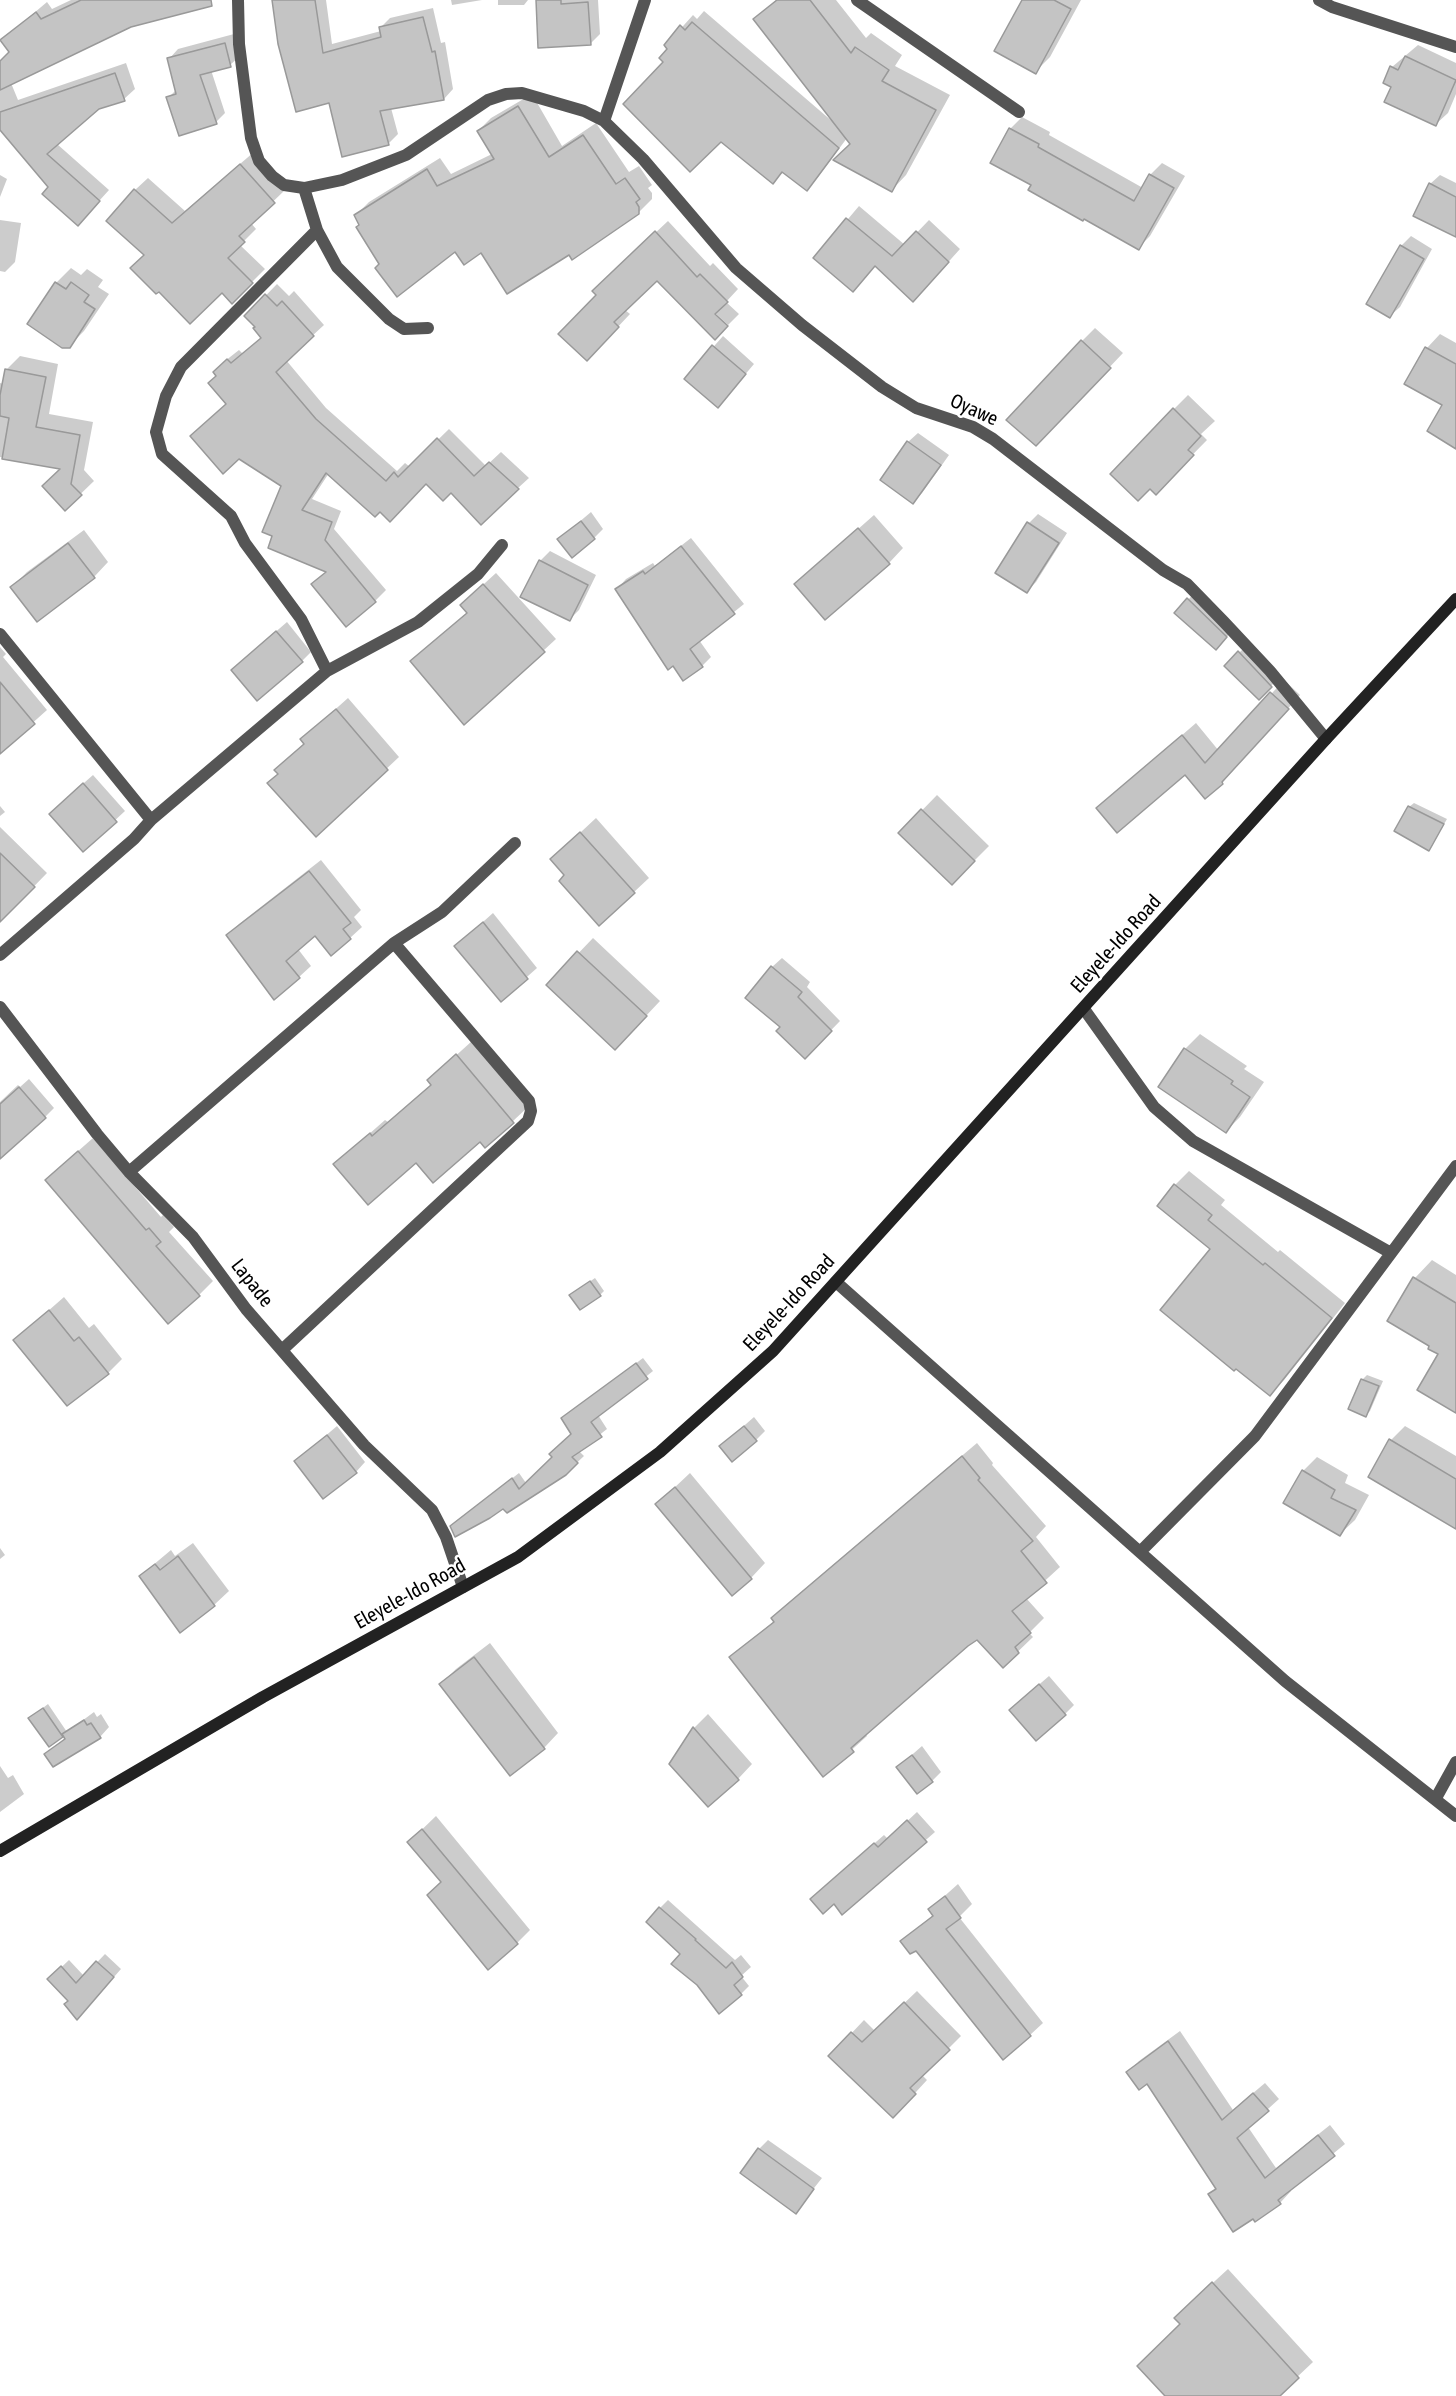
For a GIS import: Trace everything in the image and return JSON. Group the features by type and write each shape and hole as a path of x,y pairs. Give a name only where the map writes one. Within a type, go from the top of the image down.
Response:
{"main road":[{"name":"Eleyele-Ido Road","path":"0,1851 263,1697 518,1557 660,1452 773,1351 1326,739 1456,599"}],"street":[{"path":"238,0 239,44 251,138 259,161 272,176 284,185 304,188 342,180 406,155 488,100 506,94 522,93 584,111 604,121 645,0"},
{"path":"857,0 1019,112"},
{"path":"1319,0 1332,7 1456,47"},
{"name":"Oyawe","path":"604,121 643,159 736,268 802,325 882,387 916,408 973,427 993,439 1163,570 1187,584 1270,671 1326,739"},
{"path":"304,188 317,230 337,267 389,319 404,329 428,328"},
{"path":"317,230 181,366 166,396 156,432 162,454 231,516 245,543 301,619 327,671"},
{"path":"0,955 134,839 151,820 327,671 418,622 478,574 502,545"},
{"path":"0,634 151,820"},
{"path":"129,1172 394,943 442,912 515,843"},
{"path":"282,1350 528,1120 531,1111 529,1101 394,943"},
{"name":"Lapade","path":"0,1007 97,1134 129,1172 193,1237 246,1309 364,1445 432,1510 446,1537 463,1587"},
{"path":"1084,1009 1154,1107 1192,1141 1391,1253"},
{"path":"1140,1552 1255,1436 1456,1166"},
{"path":"836,1282 1285,1681 1456,1816"},
{"path":"1436,1798 1456,1762"}],"building":[{"path":"81,0 211,0 212,6 131,27 0,90 0,61 9,52 0,40 36,12 41,19"},
{"path":"272,0 315,0 323,53 381,37 379,27 423,17 432,52 435,51 444,100 380,111 389,145 342,157 329,103 296,112 278,44"},
{"path":"536,0 561,0 561,4 588,2 591,45 538,48"},
{"path":"777,0 810,0 851,53 855,47 889,70 882,81 936,110 892,192 833,160 850,144 753,19"},
{"path":"1022,0 1054,0 1071,9 1036,74 994,51"},
{"path":"692,22 839,148 807,191 782,172 773,184 721,142 690,172 623,104 663,62 659,58 667,49 664,45 680,25 685,30"},
{"path":"225,43 231,67 200,75 217,124 179,136 166,97 176,94 167,58"},
{"path":"1405,56 1456,80 1436,126 1384,102 1391,87 1383,83 1390,66 1398,70"},
{"path":"115,73 125,101 99,109 47,154 100,201 78,226 42,194 48,187 0,130 0,112"},
{"path":"518,106 549,157 583,135 616,184 625,178 640,199 636,202 639,214 572,260 569,255 507,294 481,253 464,265 455,252 397,297 375,268 379,264 356,227 359,225 354,215 427,169 437,186 494,159 477,131"},
{"path":"1009,128 1134,201 1149,174 1174,188 1139,250 1028,190 1031,185 990,163"},
{"path":"240,164 275,203 239,236 245,242 228,258 253,283 232,304 222,293 190,324 159,292 156,294 130,268 144,255 106,221 134,189 172,223"},
{"path":"1429,183 1456,197 1456,237 1413,216"},
{"path":"846,218 892,256 916,231 949,262 913,302 875,266 853,292 813,258"},
{"path":"655,231 697,277 700,274 728,302 715,314 728,326 715,340 657,281 614,322 619,327 587,361 558,334 596,295 592,291"},
{"path":"1400,245 1424,259 1390,318 1366,304"},
{"path":"55,282 66,289 71,282 89,295 84,302 95,309 70,348 62,348 27,324"},
{"path":"265,294 277,306 282,301 314,336 276,372 316,419 386,481 394,472 398,477 437,438 474,476 489,462 519,489 481,525 451,493 443,501 426,484 390,522 380,512 375,517 326,473 302,510 332,522 325,540 376,602 346,627 311,584 326,572 268,548 272,536 262,532 281,486 239,459 223,474 190,436 226,404 208,383 216,376 213,372 227,359 231,363 261,338 253,328 255,327 244,316"},
{"path":"1081,340 1111,368 1036,446 1006,420"},
{"path":"712,345 746,374 718,408 684,379"},
{"path":"1425,347 1456,364 1456,449 1427,431 1442,405 1404,384"},
{"path":"5,369 46,377 36,427 80,435 71,484 82,495 65,511 42,486 60,469 2,459 9,418 0,416 0,395"},
{"path":"1173,408 1201,436 1188,450 1194,455 1156,495 1150,489 1138,501 1110,474"},
{"path":"907,441 941,465 913,504 880,480"},
{"path":"581,521 595,539 572,558 557,539"},
{"path":"1027,522 1059,543 1027,593 995,573"},
{"path":"858,528 890,564 825,620 794,584"},
{"path":"68,543 95,578 37,622 10,587"},
{"path":"681,546 735,614 690,649 703,667 683,681 673,666 668,670 615,589 643,571 645,574"},
{"path":"539,560 588,585 570,621 520,597"},
{"path":"483,584 545,652 464,725 410,661 467,613 460,605"},
{"path":"1187,598 1227,637 1216,650 1174,613"},
{"path":"276,631 303,662 257,701 231,670"},
{"path":"1238,651 1272,687 1259,700 1224,666"},
{"path":"0,682 35,724 0,754"},
{"path":"1270,692 1289,709 1222,782 1223,784 1205,799 1185,775 1117,833 1096,808 1182,735 1205,763"},
{"path":"336,709 388,770 316,837 267,783 278,774 274,770 304,744 300,739"},
{"path":"83,783 117,822 83,852 49,814"},
{"path":"1408,806 1444,824 1429,851 1394,831"},
{"path":"921,809 975,861 952,885 898,833"},
{"path":"580,832 635,893 599,926 559,881 564,875 550,859"},
{"path":"0,853 35,887 0,922"},
{"path":"309,871 351,923 343,929 351,939 331,956 315,936 286,961 300,978 274,1000 226,935"},
{"path":"483,922 528,979 501,1002 454,946"},
{"path":"577,951 647,1016 615,1050 546,985"},
{"path":"771,966 802,992 798,997 832,1031 805,1059 776,1031 780,1027 745,998"},
{"path":"1184,1048 1233,1081 1231,1084 1250,1097 1226,1133 1158,1087"},
{"path":"456,1054 514,1123 485,1148 480,1142 433,1183 416,1163 368,1205 333,1164 370,1133 372,1136 431,1085 427,1080"},
{"path":"19,1087 46,1118 0,1159 0,1104"},
{"path":"78,1151 146,1230 149,1228 161,1242 156,1246 200,1296 168,1324 45,1180"},
{"path":"1174,1184 1212,1215 1208,1220 1332,1318 1270,1396 1236,1369 1234,1371 1160,1310 1210,1249 1157,1206"},
{"path":"1413,1277 1456,1303 1456,1413 1417,1390 1438,1354 1428,1349 1429,1346 1387,1321"},
{"path":"590,1281 601,1296 580,1310 569,1295"},
{"path":"49,1310 74,1341 79,1337 109,1374 67,1406 13,1340"},
{"path":"636,1363 648,1379 591,1422 602,1437 572,1457 578,1463 566,1475 507,1513 503,1509 455,1537 450,1526 512,1478 519,1489 552,1457 549,1454 571,1434 561,1418"},
{"path":"1361,1379 1379,1386 1366,1417 1348,1409"},
{"path":"744,1426 757,1441 732,1462 719,1446"},
{"path":"327,1435 357,1473 323,1499 294,1461"},
{"path":"1389,1439 1456,1479 1456,1529 1368,1477"},
{"path":"962,1456 980,1478 978,1480 1033,1541 1021,1551 1047,1583 1012,1611 1031,1633 1015,1647 1019,1653 1003,1668 977,1640 968,1646 851,1748 854,1752 823,1777 729,1657 774,1622 771,1618"},
{"path":"1302,1470 1335,1490 1331,1498 1356,1510 1340,1536 1283,1503"},
{"path":"675,1487 752,1579 732,1596 655,1504"},
{"path":"178,1556 215,1606 180,1633 139,1576 155,1564 160,1570"},
{"path":"474,1657 545,1749 510,1776 439,1684"},
{"path":"1039,1684 1066,1715 1036,1741 1009,1710"},
{"path":"43,1708 63,1737 49,1747 28,1718"},
{"path":"84,1720 87,1725 91,1723 101,1738 53,1767 44,1754 65,1739 62,1734"},
{"path":"693,1727 739,1780 708,1807 669,1764"},
{"path":"912,1755 933,1782 917,1794 896,1767"},
{"path":"907,1820 927,1842 842,1915 834,1904 823,1914 810,1899 874,1843 878,1847"},
{"path":"422,1829 518,1944 488,1970 427,1895 441,1882 407,1842"},
{"path":"945,1896 961,1918 946,1929 1031,2036 1003,2060 916,1951 910,1954 900,1941 933,1916 928,1909"},
{"path":"659,1907 726,1968 732,1962 743,1977 734,1985 742,1995 719,2014 697,1985 671,1964 680,1954 646,1922"},
{"path":"96,1961 114,1977 77,2020 64,2004 68,2001 47,1979 61,1966 76,1983"},
{"path":"904,2002 950,2050 910,2088 916,2094 893,2118 828,2056 851,2032 862,2042"},
{"path":"1168,2041 1222,2120 1253,2093 1269,2111 1237,2138 1265,2178 1318,2135 1335,2156 1278,2200 1281,2204 1255,2222 1253,2219 1233,2232 1208,2194 1216,2189 1147,2084 1139,2090 1126,2072"},
{"path":"758,2148 814,2189 796,2214 740,2173"},
{"path":"1212,2282 1299,2378 1280,2396 1165,2396 1137,2366 1180,2324 1174,2318"}]}
